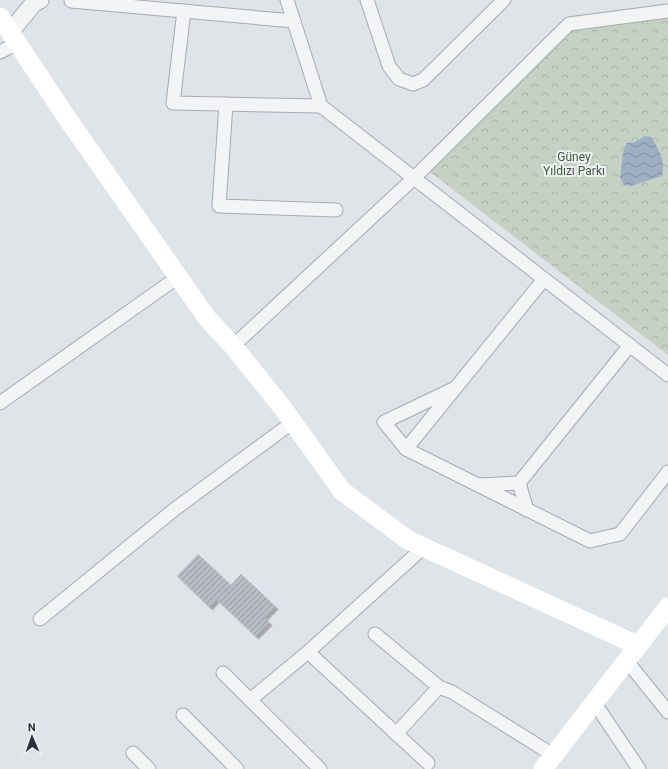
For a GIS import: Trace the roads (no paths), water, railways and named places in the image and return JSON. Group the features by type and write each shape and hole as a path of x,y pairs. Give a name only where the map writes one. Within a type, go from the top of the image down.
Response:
{"main road":[{"path":"9,30 67,118 207,318 233,346 292,422 342,491 408,540 423,548 637,645"},
{"path":"548,762 668,606"}],"street":[{"path":"287,0 321,106 668,374"},
{"path":"367,0 389,66 399,78 413,84 423,80 504,0"},
{"path":"0,52 9,30 36,1"},
{"path":"71,1 294,22"},
{"path":"184,11 173,103 321,106"},
{"path":"233,346 414,178 569,24 668,11"},
{"path":"226,104 219,206 336,210"},
{"path":"0,402 178,277"},
{"path":"406,450 544,279"},
{"path":"476,485 519,483 630,345"},
{"path":"455,388 384,422 406,450 590,541 620,534 668,472"},
{"path":"40,619 175,509 292,422"},
{"path":"519,483 527,510"},
{"path":"250,700 308,652 423,548"},
{"path":"375,634 439,687 452,692 548,762"},
{"path":"308,652 428,763"},
{"path":"626,660 668,712"},
{"path":"223,673 320,769"},
{"path":"396,734 439,687"},
{"path":"594,702 638,769"},
{"path":"183,715 237,769"},
{"path":"133,753 149,769"}],"water":[{"path":"645,136 651,137 659,151 663,166 662,176 631,186 624,185 620,178 623,152 627,143 635,142"}],"park label":[{"name":"Güney Yıldızı Parkı","path":"574,164"}]}
